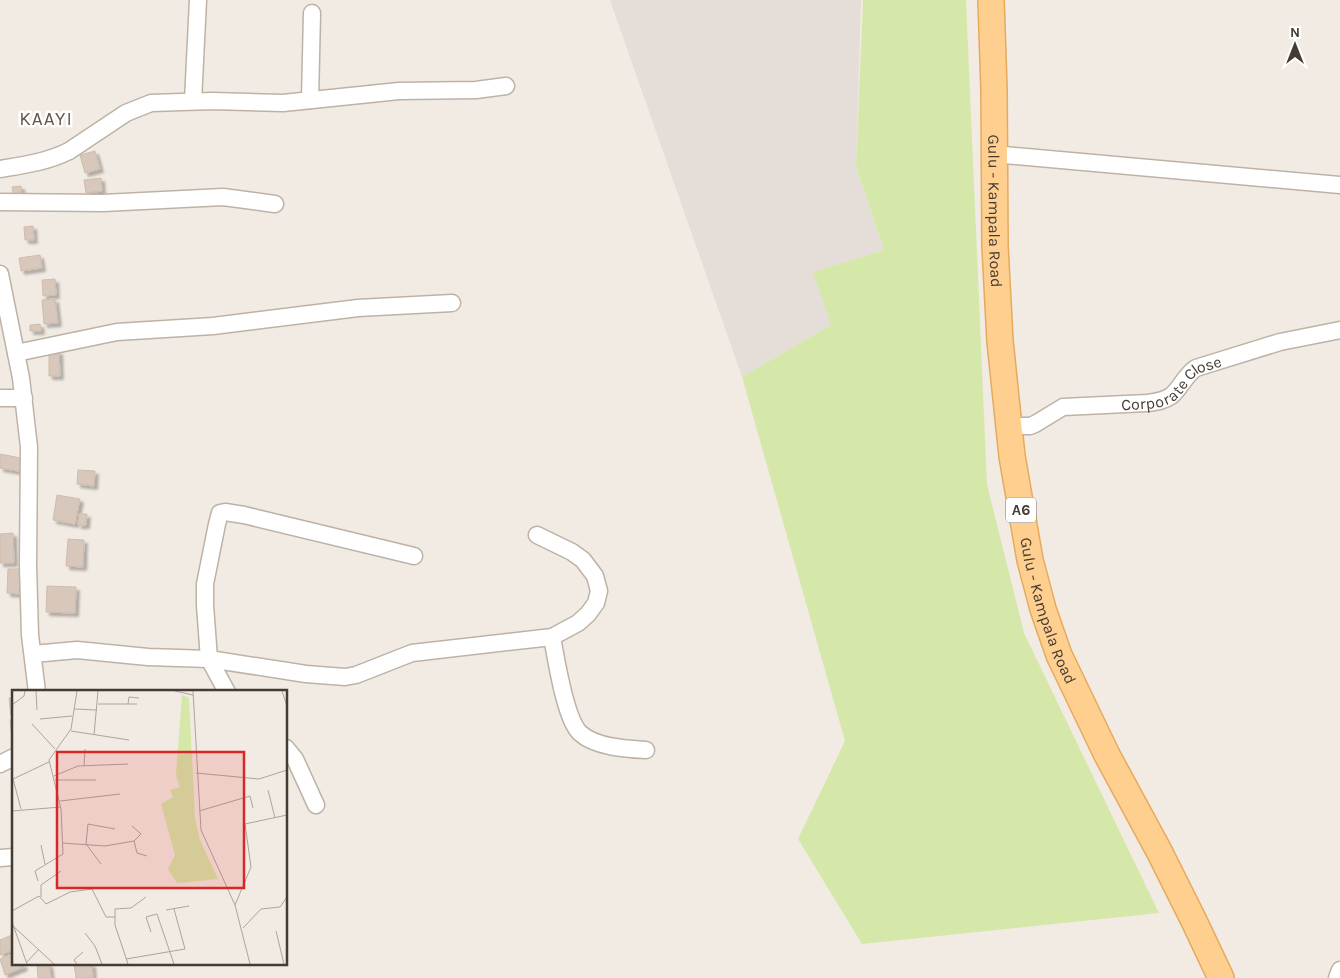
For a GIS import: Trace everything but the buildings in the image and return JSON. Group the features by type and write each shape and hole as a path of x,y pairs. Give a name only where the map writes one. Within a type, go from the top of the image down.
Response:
{"main road":[{"name":"Gulu - Kampala Road","path":"991,0 994,89 995,246 1007,419 1030,560 1043,609 1059,655 1107,755 1185,903 1221,978"}],"street":[{"path":"193,101 198,0"},
{"path":"310,100 312,13"},
{"path":"0,169 49,160 59,156 126,113 151,103 193,101 283,103 380,93 476,90 506,86"},
{"path":"993,154 1340,185"},
{"path":"0,202 102,203 222,197 274,204"},
{"path":"0,274 24,398 30,447 28,566 32,654 37,690"},
{"path":"16,354 117,332 213,326 358,308 452,303"},
{"name":"Corporate Close","path":"1007,419 1013,426 1030,426 1063,407 1159,401 1170,396 1191,371 1196,368 1280,342 1340,330"},
{"path":"0,398 24,398"},
{"path":"226,690 209,659 204,605 205,584 218,518 222,512 244,515 414,556"},
{"path":"32,654 77,650 148,657 209,659 306,674 350,676 412,653 552,637 578,623 588,614 596,604 599,591 595,576 583,560 572,552 537,535"},
{"path":"552,637 558,669 571,718 576,729 588,738 618,748 646,750"},
{"path":"288,750 295,758 316,805"},
{"path":"0,764 12,757"},
{"path":"1337,978 1340,970"}],"shaded area":[{"path":"610,0 861,0 856,166 884,250 814,272 831,325 742,377"}],"green space":[{"path":"863,0 966,0 987,485 1024,633 1159,913 862,944 798,839 845,741 742,377 831,325 813,272 884,250 856,166"}],"district":[{"name":"KAAYI","path":"46,119"}]}
